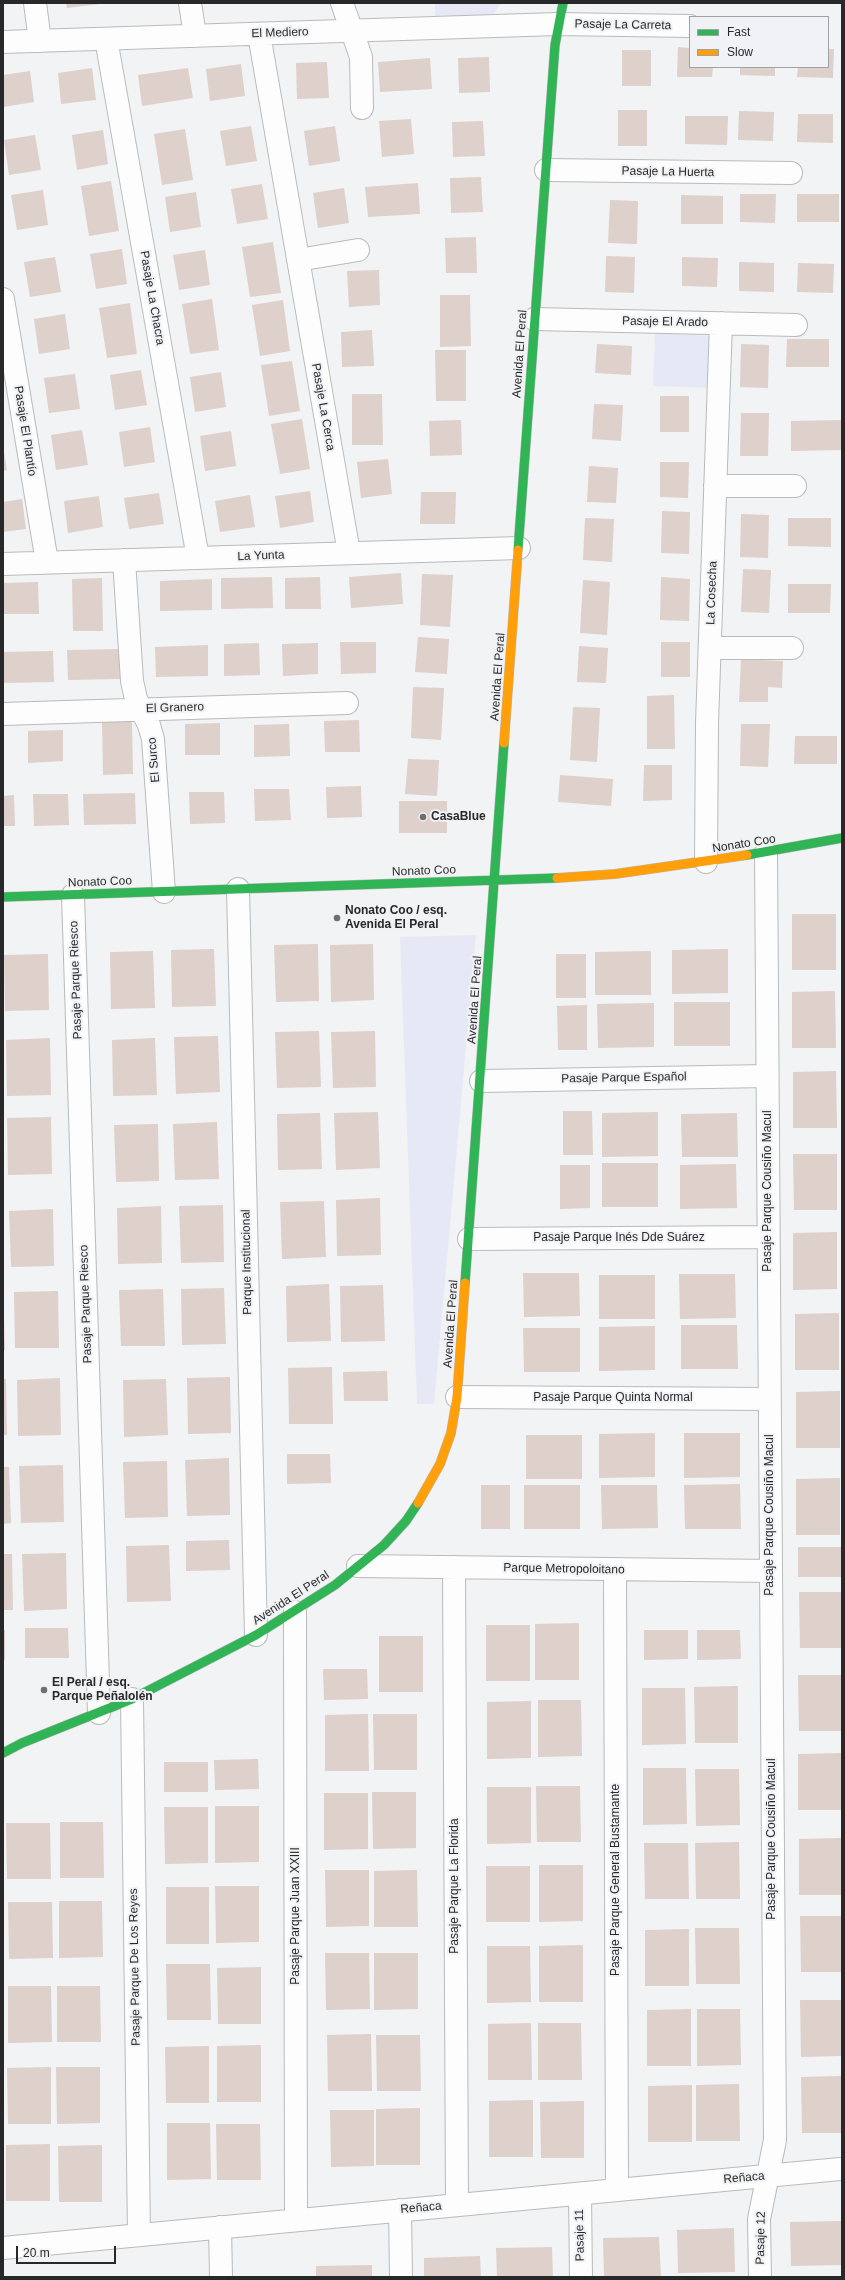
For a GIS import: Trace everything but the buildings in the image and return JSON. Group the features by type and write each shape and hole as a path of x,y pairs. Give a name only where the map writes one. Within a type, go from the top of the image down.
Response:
{"street":[{"path":"35,3 40,41"},
{"path":"190,3 195,36"},
{"path":"342,3 361,57 362,108"},
{"name":"Avenida El Peral","path":"3,1754 22,1743 132,1699 256,1635 295,1612 384,1545 406,1521 425,1493 440,1464 451,1434 457,1397 481,1081 534,319 557,24 562,3"},
{"name":"El Mediero","path":"3,42 557,24"},
{"name":"Pasaje La Carreta","path":"557,24 689,26"},
{"name":"Pasaje La Cerca","path":"259,34 349,553"},
{"name":"Pasaje La Chacra","path":"106,39 198,558"},
{"name":"Pasaje La Huerta","path":"546,170 791,174"},
{"path":"298,260 358,250"},
{"name":"Pasaje El Plantío","path":"3,299 47,562"},
{"name":"Pasaje El Arado","path":"534,319 796,325"},
{"name":"La Cosecha","path":"706,862 710,648 721,323"},
{"path":"715,486 795,486"},
{"name":"La Yunta","path":"3,564 519,548"},
{"name":"El Surco","path":"124,560 132,681 136,698 142,709 153,739 164,892"},
{"path":"710,648 792,648"},
{"name":"El Granero","path":"3,714 348,703"},
{"name":"Nonato Coo","path":"3,897 495,881 615,874 766,853 842,838"},
{"name":"Pasaje Parque Cousiño Macul","path":"766,853 775,2140 767,2176"},
{"name":"Parque Institucional","path":"238,889 256,1635"},
{"name":"Pasaje Parque Riesco","path":"73,895 99,1713"},
{"name":"Pasaje Parque Español","path":"481,1081 767,1076"},
{"name":"Pasaje Parque Inés Dde Suárez","path":"469,1239 768,1237"},
{"name":"Pasaje Parque Quinta Normal","path":"457,1397 770,1399"},
{"name":"Parque Metropoloitano","path":"358,1566 770,1571"},
{"name":"Pasaje Parque La Florida","path":"454,1567 457,2205"},
{"name":"Pasaje Parque General Bustamante","path":"614,1569 617,2190"},
{"name":"Pasaje Parque Juan XXIII","path":"295,1612 296,2220"},
{"name":"Pasaje Parque De Los Reyes","path":"132,1699 139,2235"},
{"name":"Reñaca","path":"3,2248 840,2169"},
{"name":"Pasaje 12","path":"760,2277 759,2219 767,2176"},
{"name":"Pasaje 11","path":"580,2194 581,2277"},
{"path":"400,2210 401,2277"},
{"path":"220,2227 221,2277"}],"shaded area":[{"path":"435,3 501,3 493,15 435,22"},
{"path":"655,333 715,336 712,388 653,386"},
{"path":"476,935 434,1404 417,1404 400,937"}],"traffic: fast":[{"path":"518,550 555,45 563,3"},
{"path":"465,1283 504,743"},
{"path":"747,855 842,838"},
{"path":"3,897 557,878"},
{"path":"3,1753 22,1743 132,1699 256,1635 335,1585 384,1545 406,1521 418,1503"}],"traffic: slow":[{"path":"504,743 518,550"},
{"path":"557,878 615,874 747,855"},
{"path":"418,1503 440,1464 451,1433 457,1397 465,1283"}],"place":[{"name":"CasaBlue","path":"423,817"},
{"name":"Nonato Coo / esq. Avenida El Peral","path":"337,918"},
{"name":"El Peral / esq. Parque Peñalolén","path":"44,1690"}]}
